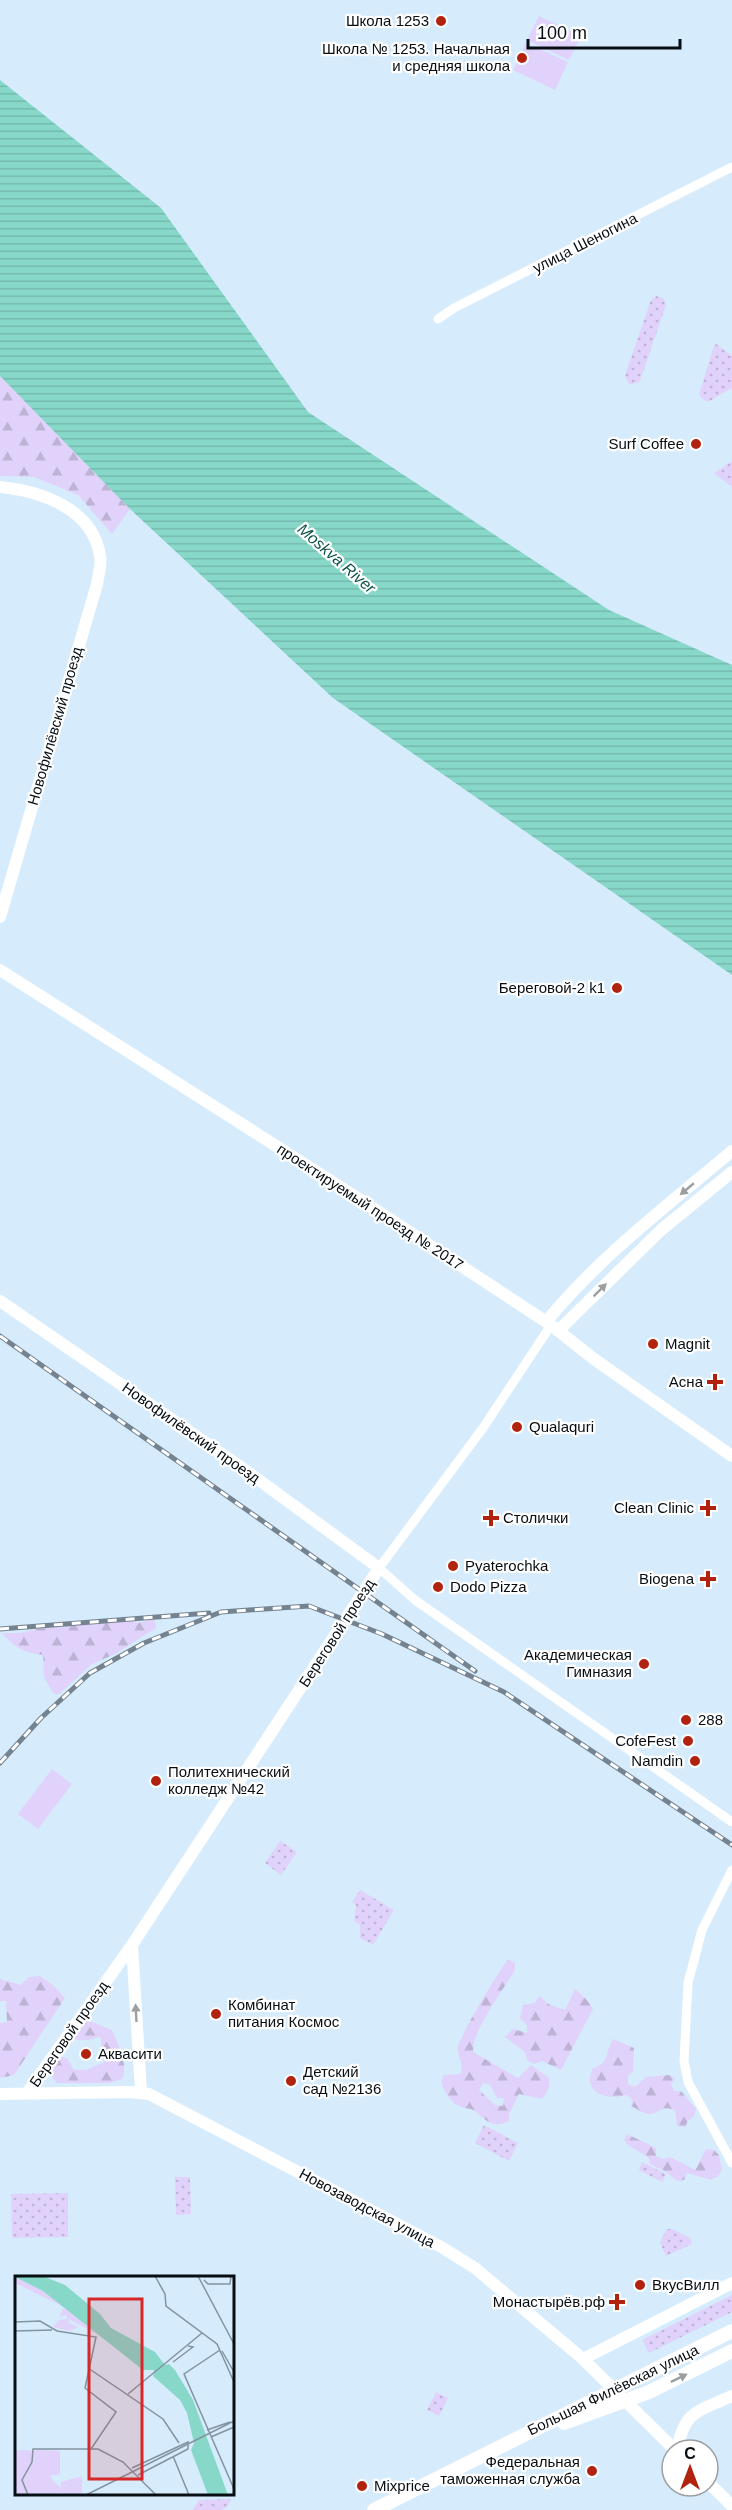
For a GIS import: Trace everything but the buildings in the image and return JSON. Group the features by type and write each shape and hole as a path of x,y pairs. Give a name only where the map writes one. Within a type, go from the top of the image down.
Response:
{"main road":[{"name":"Большая Филёвская улица","path":"374,2510 732,2331"},
{"name":"Большая Филёвская улица","path":"495,2449 649,2392 732,2351"}],"street":[{"name":"улица Шеногина","path":"438,319 454,308 732,167"},
{"name":"Новофилёвский проезд","path":"0,488 24,490 57,500 75,514 93,534 100,556 97,584 0,917"},
{"name":"проектируемый проезд № 2017","path":"0,970 367,1204 552,1326 594,1359 732,1456"},
{"path":"552,1326 567,1296 641,1227 732,1151"},
{"path":"552,1326 661,1230 732,1172"},
{"name":"Новофилёвский проезд","path":"0,1301 248,1472 380,1568"},
{"name":"Береговой проезд","path":"27,2093 132,1945 380,1568 483,1428 552,1326"},
{"path":"380,1568 423,1607 732,1822"},
{"path":"732,1870 702,1930 688,1983 684,2061 688,2082 732,2163"},
{"name":"Береговой проезд","path":"132,1945 141,2092"},
{"name":"Новозаводская улица","path":"0,2094 141,2092 165,2102 443,2248 475,2268 583,2359 664,2438"},
{"path":"583,2359 732,2283"},
{"path":"679,2438 682,2426 689,2417 732,2396"},
{"path":"720,2494 732,2506"}],"green space":[{"path":"539,16 581,36 569,60 527,40"},
{"path":"526,43 568,62 555,90 513,70"},
{"path":"656,296 663,298 666,305 640,381 629,384 625,377 626,372 651,300"},
{"path":"715,343 732,356 732,388 708,402 699,394"},
{"path":"0,376 130,509 112,534 78,495 34,477 0,476"},
{"path":"732,461 732,487 714,473"},
{"path":"154,1618 156,1628 115,1654 92,1664 58,1695 53,1693 44,1677 43,1655 20,1648 2,1633 21,1633 49,1626 118,1619 128,1619 138,1623"},
{"path":"52,1769 72,1784 38,1829 18,1814"},
{"path":"280,1841 297,1852 281,1875 265,1863"},
{"path":"360,1890 394,1910 373,1945 360,1938 360,1925 354,1921 356,1905 352,1902"},
{"path":"508,1959 515,1963 515,1970 477,2033 473,2052 518,2078 531,2065 549,2078 549,2084 542,2099 519,2094 509,2114 509,2121 494,2124 473,2110 455,2104 446,2094 441,2082 444,2075 460,2074 462,2067 458,2047 480,2003","holes":["483,2083 490,2085 497,2098 504,2098 503,2106 495,2105 479,2090"]},
{"path":"40,1976 65,1998 14,2075 0,2078 0,2023 7,2022 6,2001 0,2001 0,1979 21,1985 29,1977"},
{"path":"575,1989 593,2009 561,2070 542,2061 534,2064 527,2060 525,2052 505,2037 513,2029 527,2033 527,2025 520,2018 523,2005 535,2003 539,1996 550,2005 565,2010"},
{"path":"87,2020 112,2030 123,2061 122,2079 109,2083 57,2083 52,2077 53,2067 59,2057 67,2058 74,2070 86,2070 105,2062 99,2037 76,2040 73,2035 77,2024"},
{"path":"613,2039 634,2048 633,2071 628,2076 628,2084 635,2087 646,2077 669,2075 675,2078 671,2084 674,2091 681,2091 696,2109 694,2116 685,2127 677,2126 675,2110 666,2108 651,2114 646,2113 631,2106 632,2099 626,2095 611,2097 593,2089 590,2076 593,2068 605,2060"},
{"path":"484,2125 518,2143 509,2161 475,2143"},
{"path":"627,2134 656,2148 656,2156 663,2159 670,2157 695,2170 706,2149 714,2150 719,2155 722,2170 711,2180 687,2173 684,2180 677,2181 650,2164 648,2157 628,2145 624,2140"},
{"path":"642,2162 666,2174 662,2182 639,2170"},
{"path":"175,2177 190,2177 191,2214 176,2215"},
{"path":"68,2193 68,2237 12,2238 11,2194"},
{"path":"667,2229 672,2229 690,2238 692,2244 666,2256 660,2242"},
{"path":"732,2295 732,2312 649,2353 642,2340"},
{"path":"436,2392 448,2398 439,2416 427,2410"},
{"path":"231,2499 227,2507 221,2510 192,2510 199,2500"}],"water":[{"name":"Moskva River","path":"0,80 161,208 308,412 609,610 732,665 732,975 333,698 130,509 0,376"}],"railway":[{"path":"0,1336 475,1671"},
{"path":"0,1763 41,1718 90,1673 144,1643 221,1612 309,1606 382,1634 504,1692 732,1845"},
{"path":"0,1629 209,1613"}],"place":[{"name":"Школа 1253","path":"441,21"},
{"name":"Школа № 1253. Начальная и средняя школа","path":"522,58"},
{"name":"Surf Coffee","path":"696,444"},
{"name":"Береговой-2 k1","path":"617,988"},
{"name":"Magnit","path":"653,1344"},
{"name":"Асна","path":"715,1382"},
{"name":"Qualaquri","path":"517,1427"},
{"name":"Clean Clinic","path":"708,1508"},
{"name":"Столички","path":"491,1518"},
{"name":"Pyaterochka","path":"453,1566"},
{"name":"Biogena","path":"708,1579"},
{"name":"Dodo Pizza","path":"438,1587"},
{"name":"Академическая Гимназия","path":"644,1664"},
{"name":"288","path":"686,1720"},
{"name":"CofeFest","path":"688,1741"},
{"name":"Namdin","path":"695,1761"},
{"name":"Политехнический колледж №42","path":"156,1781"},
{"name":"Комбинат питания Космос","path":"216,2014"},
{"name":"Аквасити","path":"86,2054"},
{"name":"Детский сад №2136","path":"291,2081"},
{"name":"ВкусВилл","path":"640,2285"},
{"name":"Монастырёв.рф","path":"617,2302"},
{"name":"Федеральная таможенная служба","path":"592,2471"},
{"name":"Mixprice","path":"362,2486"}]}
